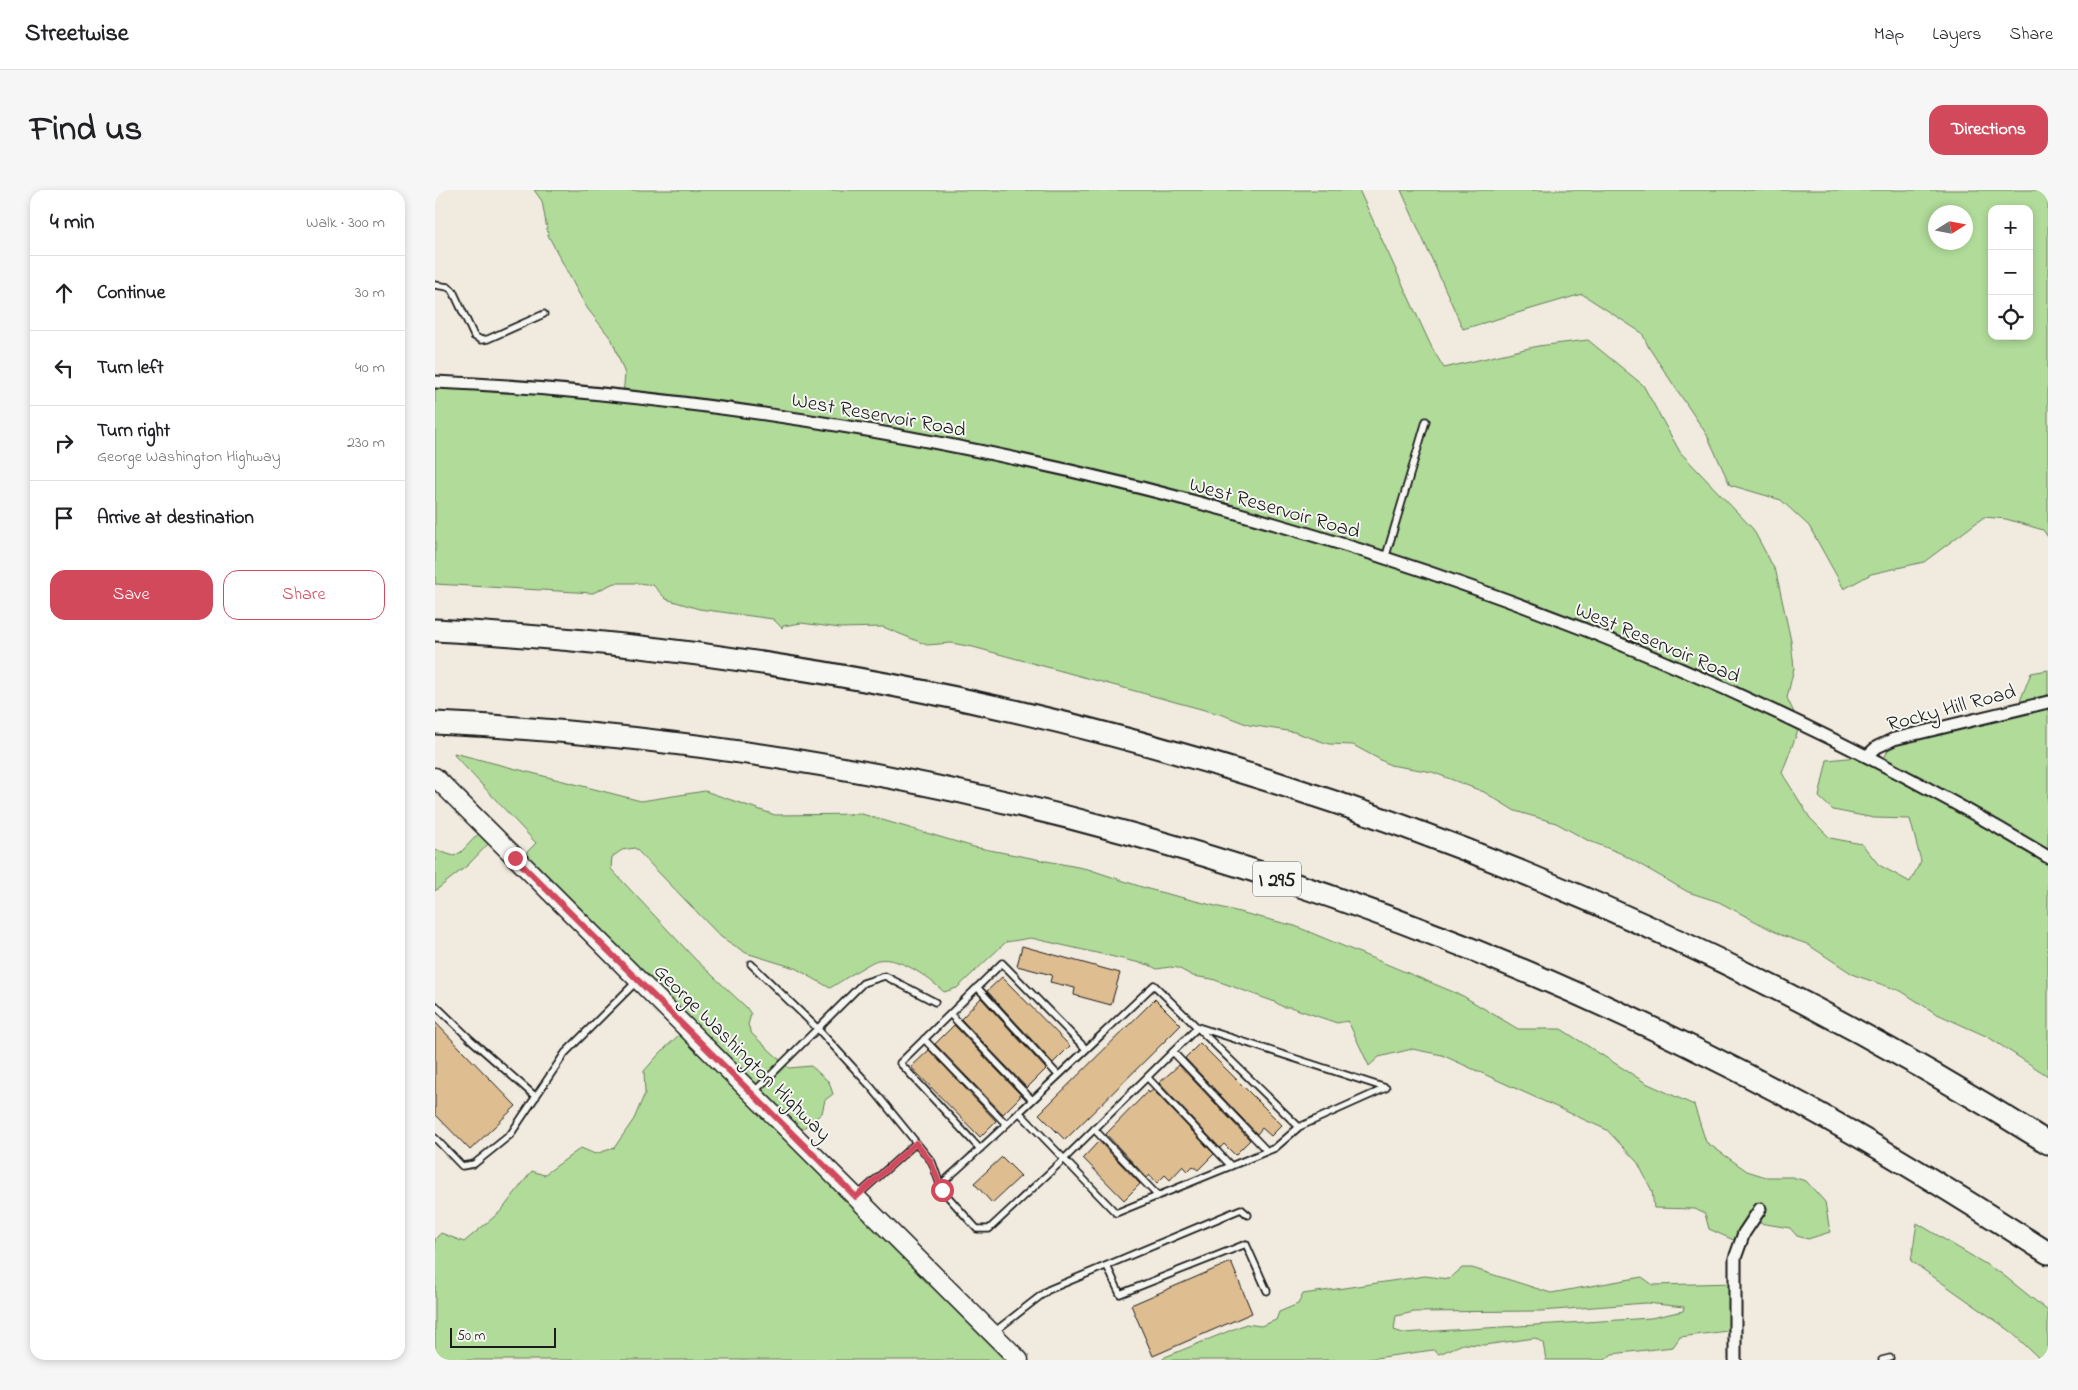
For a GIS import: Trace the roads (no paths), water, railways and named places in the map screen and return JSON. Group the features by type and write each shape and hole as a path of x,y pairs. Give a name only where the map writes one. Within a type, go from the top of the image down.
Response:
{"highway":[{"path":"435,630 531,636 635,646 747,660 885,683 1089,728 1199,758 1290,786 1399,823 1487,857 1594,901 1688,944 1874,1040 2048,1143"},
{"name":"I 295","path":"435,723 535,729 639,739 750,753 848,770 959,792 1104,826 1293,884 1495,959 1591,1000 1685,1044 1780,1093 1863,1139 1960,1197 2048,1253"}],"main road":[{"name":"George Washington Highway","path":"435,777 1019,1360"}],"street":[{"name":"West Reservoir Road","path":"435,382 577,392 692,403 798,418 1014,458 1133,486 1258,519 1385,559 1561,621 1673,666 1867,756 2048,857"},
{"name":"Rocky Hill Road","path":"1867,756 1877,747 1894,739 2048,702"},
{"path":"1735,1360 1735,1258 1744,1233 1760,1209"}],"lane":[{"path":"435,285 448,287 453,291 474,336 481,340 488,339 543,314"},
{"path":"1385,559 1426,421"},
{"path":"980,1149 900,1063 1002,963 1085,1049"},
{"path":"751,964 817,1028 871,1087 931,1162 942,1190 977,1229 989,1229 1094,1130 1198,1027"},
{"path":"752,1093 863,983 885,976 935,1002"},
{"path":"435,1138 462,1166 474,1164 510,1135 565,1053 638,980"},
{"path":"940,1184 1033,1100 1154,984 1299,1127"},
{"path":"977,987 1058,1075"},
{"path":"435,1005 536,1098"},
{"path":"950,1014 1033,1100"},
{"path":"1019,1112 1116,1213 1275,1148 1299,1127 1386,1088 1198,1027"},
{"path":"925,1039 1006,1124"},
{"path":"1173,1052 1267,1151"},
{"path":"1147,1077 1231,1166"},
{"path":"1094,1130 1158,1196"},
{"path":"856,1197 916,1143"},
{"path":"992,1333 1047,1290 1241,1209 1248,1215"},
{"path":"1107,1266 1120,1294 1245,1244 1267,1290"},
{"path":"1882,1360 1890,1358"}]}
